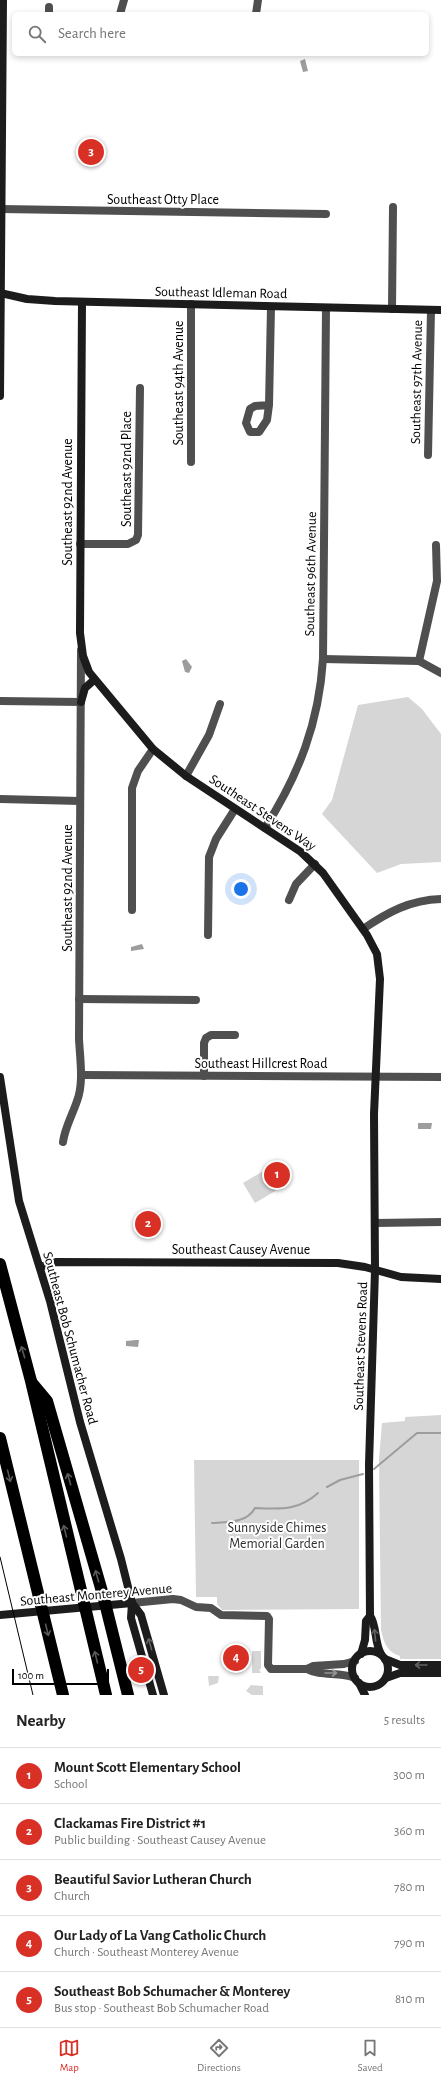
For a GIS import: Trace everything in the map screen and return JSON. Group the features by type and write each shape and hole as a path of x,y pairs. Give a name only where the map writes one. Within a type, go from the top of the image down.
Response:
{"highway":[{"path":"0,1264 106,1695"},
{"path":"30,1381 47,1401 102,1594 128,1695"},
{"path":"0,1438 63,1695"}],"street":[{"path":"0,396 3,0"},
{"path":"121,12 124,0"},
{"path":"256,12 258,0"},
{"name":"Southeast 97th Avenue","path":"392,309 393,207"},
{"name":"Southeast Otty Place","path":"1,209 326,214"},
{"name":"Southeast Idleman Road","path":"1,294 34,300 82,302 441,310"},
{"name":"Southeast 92nd Avenue","path":"64,1142 65,1129 78,1100 81,1075 79,999 82,302"},
{"name":"Southeast 94th Avenue","path":"191,304 191,462"},
{"path":"269,405 271,307"},
{"name":"Southeast 96th Avenue","path":"265,828 291,784 309,740 319,694 323,659 326,308"},
{"name":"Southeast 97th Avenue","path":"428,455 431,310"},
{"name":"Southeast 92nd Place","path":"80,544 128,544 136,540 138,535 140,388"},
{"path":"419,661 437,581 436,544"},
{"name":"Southeast Stevens Way","path":"81,644 85,664 94,680 153,749 186,776 301,852 315,864 363,929 376,952 379,966 376,1077"},
{"path":"323,659 419,661 441,673"},
{"name":"Southeast 92nd Avenue","path":"81,702 84,688 94,680"},
{"path":"0,700 81,702"},
{"path":"186,776 209,735 220,704"},
{"path":"132,910 132,788 138,771 153,749"},
{"path":"0,799 80,801"},
{"path":"208,935 209,857 216,839 235,808"},
{"path":"289,900 296,884 315,864"},
{"path":"363,929 400,906 410,903 441,899"},
{"path":"79,999 196,1000"},
{"path":"204,1076 204,1043 206,1038 211,1036 235,1035"},
{"name":"Southeast Hillcrest Road","path":"81,1075 441,1077"},
{"name":"Southeast Bob Schumacher Road","path":"0,1077 18,1194 24,1219 40,1267 80,1422 121,1559 132,1603 131,1618 153,1695"},
{"name":"Southeast Stevens Road","path":"376,1077 376,1223 368,1464 370,1616 373,1620 376,1643 383,1657"},
{"path":"376,1223 441,1222"},
{"name":"Southeast Causey Avenue","path":"40,1267 56,1262 318,1262 352,1264 401,1277 441,1279"},
{"name":"Southeast Monterey Avenue","path":"0,1615 112,1606 173,1599 181,1600 196,1607 211,1608 221,1615 267,1616 269,1667 271,1669 307,1669 313,1666 344,1664 355,1661"},
{"name":"Southeast Bob Schumacher Road","path":"132,1603 141,1615 164,1695"},
{"name":"Southeast Stevens Road","path":"361,1654 365,1640 366,1621 370,1616"},
{"path":"365,1695 352,1670 355,1661 361,1654 371,1651 400,1665 441,1665"},
{"path":"374,1695 383,1681 388,1669 383,1657"},
{"name":"Southeast Monterey Avenue","path":"307,1669 313,1673 341,1673 357,1680"},
{"path":"357,1680 368,1687 400,1673 441,1673"}],"green space":[{"path":"408,697 422,709 441,734 441,862 401,864 377,873 322,814 332,800 358,705"},
{"path":"265,1170 277,1190 255,1203 243,1183"},
{"path":"441,1415 441,1659 400,1659 400,1656 392,1652 387,1646 383,1639 381,1630 379,1459 382,1423 405,1421 405,1417"},
{"name":"Sunnyside Chimes Memorial Garden","path":"194,1460 359,1460 359,1609 222,1610 217,1604 217,1597 196,1597"},
{"path":"252,1651 261,1651 261,1669 259,1669 261,1673 252,1673"},
{"path":"208,1676 219,1676 218,1683 209,1686"},
{"path":"251,1685 263,1686 263,1695 252,1695 246,1691"}],"shaded area":[{"path":"305,59 308,71 303,72 300,61"},
{"path":"186,659 192,667 189,673 185,672 182,661"},
{"path":"142,944 144,949 131,951 131,947"},
{"path":"418,1123 432,1123 431,1129 418,1129"},
{"path":"139,1340 138,1347 126,1346 126,1341"}],"waterway":[{"path":"374,1469 417,1433 441,1433"},
{"path":"327,1487 340,1480 363,1474"},
{"path":"212,1523 231,1522 242,1519 252,1513 255,1508 289,1508 311,1499 318,1493"}],"tram line":[{"path":"0,1557 33,1695"}],"place":[{"name":"Beautiful Savior Lutheran Church","path":"91,152"},
{"name":"Mount Scott Elementary School","path":"277,1175"},
{"name":"Clackamas Fire District #1","path":"148,1224"},
{"name":"Our Lady of La Vang Catholic Church","path":"236,1658"},
{"name":"Southeast Bob Schumacher & Monterey","path":"141,1670"}]}
